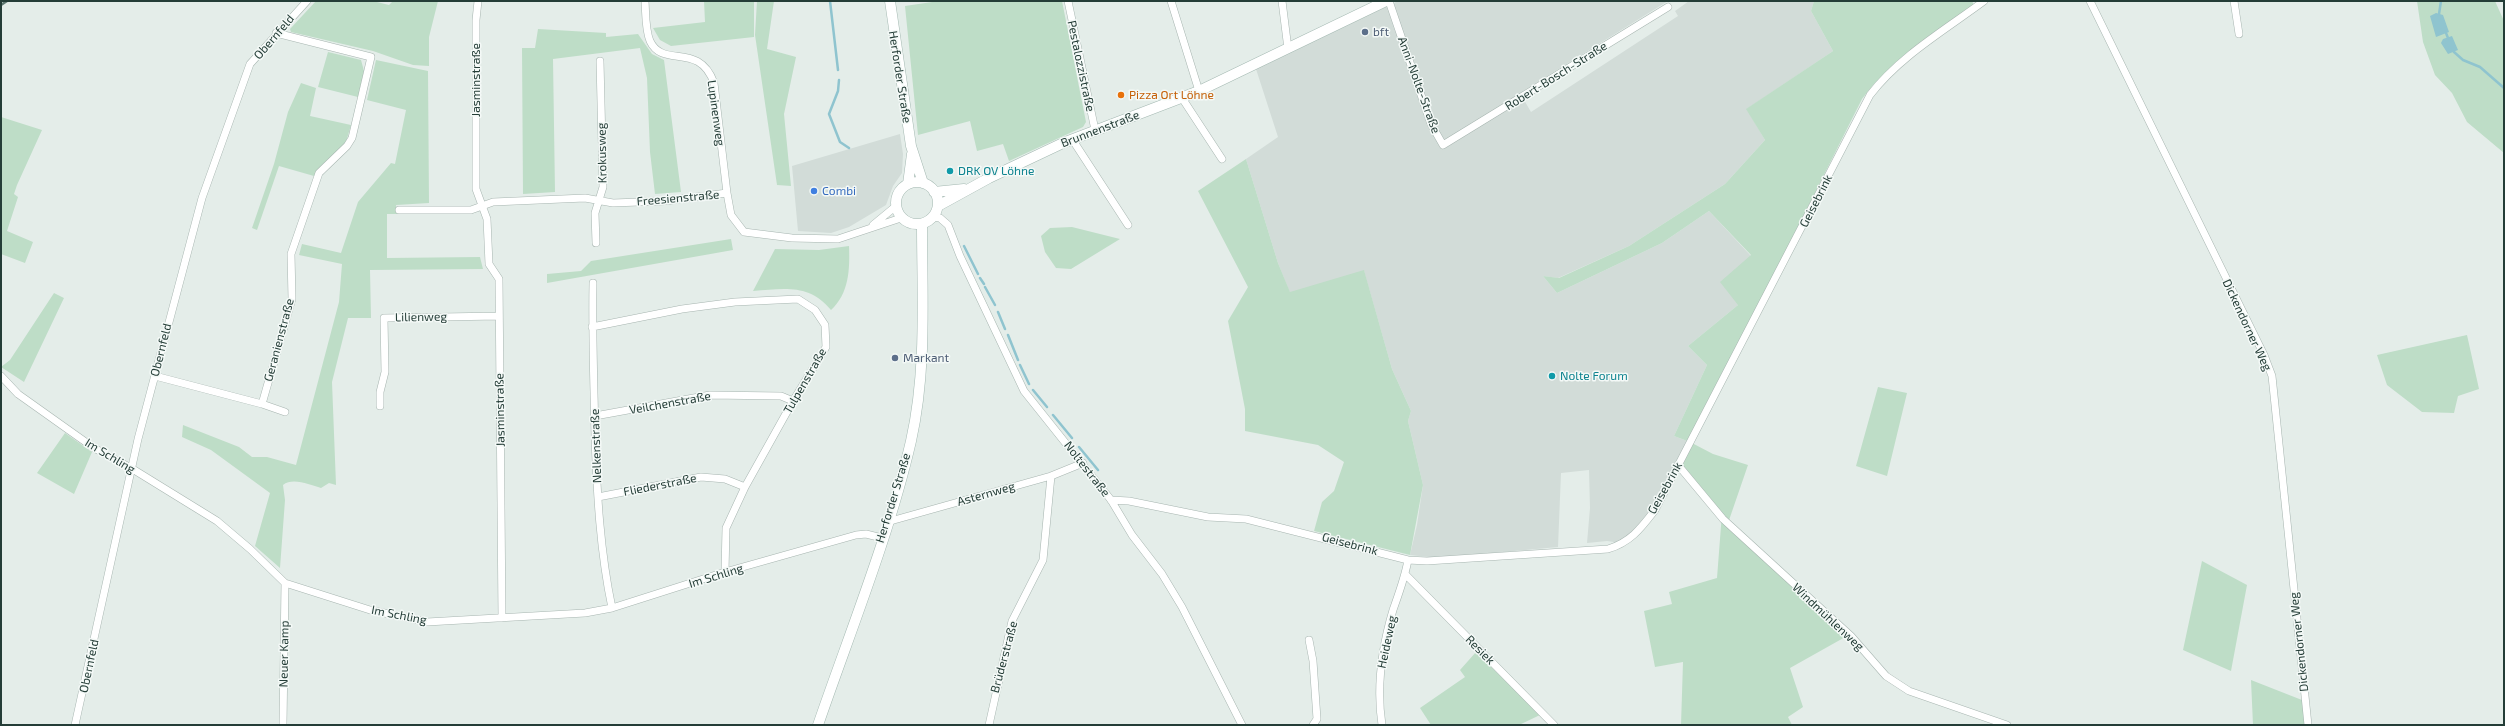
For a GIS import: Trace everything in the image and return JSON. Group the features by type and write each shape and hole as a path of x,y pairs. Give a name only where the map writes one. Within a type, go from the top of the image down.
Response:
{"main road":[{"name":"Herforder Straße","path":"890,1 912,152 923,183"},
{"name":"Brunnenstraße","path":"938,206 968,189 1072,139 1199,91 1388,1"},
{"name":"Herforder Straße","path":"908,184 912,152"},
{"path":"923,183 934,192 938,206 933,217 917,224 901,218 896,206 900,191 908,184 923,183"},
{"name":"Brunnenstraße","path":"934,192 968,189"},
{"name":"Herforder Straße","path":"818,725 882,538 911,440 922,343 922,262 917,224"}],"street":[{"name":"Obernfeld","path":"75,725 131,468 202,198 250,64 276,33 307,1"},
{"name":"Jasminstraße","path":"478,1 476,20 476,189 488,219 489,264 499,279 502,618"},
{"name":"Lupinenweg","path":"645,1 647,25 654,47 661,53 699,61 710,72 714,83 726,193"},
{"name":"Pestalozzistraße","path":"1068,1 1095,130"},
{"path":"1171,1 1199,91"},
{"path":"1282,1 1288,49"},
{"name":"Anni-Nolte-Straße","path":"1388,1 1431,124 1443,145"},
{"name":"Geisebrink","path":"1111,500 1129,501 1208,517 1246,519 1408,560 1427,561 1600,550 1622,544 1635,535 1655,510 1749,332 1870,96 1884,77 1908,57 1984,1"},
{"name":"Dickendorner Weg","path":"2090,1 2260,348 2272,376 2308,725"},
{"path":"2234,1 2239,34"},
{"name":"Robert-Bosch-Straße","path":"1443,145 1668,7"},
{"name":"Geranienstraße","path":"262,404 292,299 291,254 319,173 347,146 352,138 371,56 276,33"},
{"name":"Krokusweg","path":"596,243 595,213 603,187 600,61"},
{"path":"1182,98 1222,159"},
{"path":"1072,139 1128,225"},
{"name":"Freesienstraße","path":"483,206 493,202 599,199 613,203 665,201 726,193 730,214 744,232 792,238 838,239 901,218"},
{"path":"399,210 471,210 483,206"},
{"name":"Freesienstraße","path":"870,228 896,206"},
{"name":"Noltestraße","path":"933,217 945,221 950,229 960,256 1024,391 1111,500 1182,607 1242,725"},
{"name":"Nelkenstraße","path":"593,283 592,327 598,497 603,564 612,608"},
{"name":"Tulpenstraße","path":"592,327 682,309 735,302 798,299 815,310 825,326 826,347 793,401 745,487 726,528 725,572"},
{"name":"Lilienweg","path":"380,406 380,392 385,372 384,318 499,316"},
{"name":"Im Schling","path":"1,376 18,394 94,448 131,468 217,521 250,549 285,583 370,610 427,622 585,613 612,608 725,572 856,535 866,534 882,538"},
{"path":"155,376 262,404 285,412"},
{"name":"Veilchenstraße","path":"595,416 710,395 781,396 793,401"},
{"name":"Asternweg","path":"887,522 1051,476 1083,464"},
{"name":"Windmühlenweg","path":"1678,465 1723,519 1851,636 1886,676 1908,691 2007,725"},
{"name":"Brüderstraße","path":"989,725 1012,621 1043,560 1051,476"},
{"name":"Fliederstraße","path":"598,497 701,477 725,479 745,487"},
{"name":"Heideweg","path":"1382,725 1378,689 1380,669 1393,612 1408,560"},
{"name":"Resiek","path":"1405,574 1554,725"},
{"name":"Neuer Kamp","path":"283,725 285,583"},
{"path":"1309,640 1314,661 1317,719 1313,725"}],"shaded area":[{"path":"1398,1 1668,1 1520,93 1531,112 1678,16 1675,11 1689,1 1814,1 1811,11 1833,51 1747,109 1765,140 1725,184 1629,246 1558,278 1543,276 1557,293 1662,243 1709,211 1751,256 1738,305 1688,346 1707,365 1674,436 1690,442 1654,508 1634,534 1621,543 1607,541 1587,543 1590,508 1589,470 1561,473 1558,547 1438,558 1410,555 1417,525 1423,485 1408,421 1411,411 1392,369 1364,271 1290,293 1278,263 1246,159 1278,137 1256,69"},
{"path":"900,134 903,154 902,173 893,186 886,205 849,227 831,233 798,231 792,166"}],"green space":[{"path":"316,1 373,1 389,5 393,1 438,1 429,37 429,66 413,65 373,51 291,32 290,29"},
{"path":"704,1 754,1 754,37 671,46 660,40 653,28 705,22"},
{"path":"757,1 774,1 767,49 796,57 784,114 791,186 777,185 755,35"},
{"path":"939,1 1062,1 1086,122 1083,127 1009,161 1003,144 977,151 970,121 918,135 905,6"},
{"path":"1814,1 1972,1 1974,5 1929,36 1900,59 1873,85 1862,99 1690,442 1674,436 1707,365 1688,346 1738,305 1720,282 1751,255 1709,211 1662,243 1557,293 1543,276 1559,278 1629,246 1725,184 1765,140 1746,109 1833,51 1811,11"},
{"path":"2417,1 2495,1 2504,21 2504,153 2467,122 2452,93 2435,75 2423,42"},
{"path":"538,29 606,33 606,37 638,34 652,54 664,60 681,192 655,194 650,152 647,78 640,48 553,59 555,192 523,194 522,48 535,48"},
{"path":"328,52 361,60 364,71 358,97 318,87"},
{"path":"376,60 428,71 429,203 396,205 397,214 387,214 387,258 480,257 483,269 370,270 371,318 348,318 332,382 336,485 329,483 321,488 292,482 283,485 285,500 280,568 255,546 270,493 211,450 182,437 183,425 239,447 252,457 267,457 296,465 339,302 342,264 299,255 302,244 341,253 358,202 391,163 395,164 406,110 367,100"},
{"path":"301,83 316,88 310,116 351,125 346,142 317,170 314,176 279,166 257,230 252,228 274,164 288,112"},
{"path":"1,117 42,130 17,185 14,194 18,197 7,231 33,242 25,263 1,254"},
{"path":"1246,159 1278,263 1290,292 1364,270 1392,369 1411,411 1408,421 1423,485 1410,555 1314,531 1322,502 1334,491 1344,462 1318,445 1245,431 1245,409 1228,321 1248,287 1198,191"},
{"path":"1072,227 1120,239 1071,269 1056,268 1045,252 1041,236 1050,228"},
{"path":"731,239 733,250 547,283 547,274 581,271 591,261"},
{"path":"849,246 849,263 845,289 837,304 831,310 823,301 814,295 805,292 785,289 753,291 775,249 819,250"},
{"path":"54,293 64,298 24,382 1,367 10,360"},
{"path":"2467,335 2479,389 2458,396 2454,413 2422,412 2387,385 2377,355"},
{"path":"1878,387 1907,393 1887,476 1856,466"},
{"path":"65,433 92,452 74,494 37,473"},
{"path":"1690,442 1713,454 1748,465 1727,526 1847,636 1790,668 1803,707 1788,717 1792,725 1681,725 1683,662 1655,667 1644,611 1672,604 1669,592 1717,578 1722,513 1678,467"},
{"path":"2202,561 2247,585 2231,671 2183,650"},
{"path":"1476,652 1540,715 1519,725 1431,725 1420,708 1465,677 1460,670"},
{"path":"2251,680 2307,702 2310,725 2253,725"}],"water":[{"path":"2436,13 2443,15 2449,32 2436,37 2430,16"},
{"path":"2452,36 2458,50 2448,54 2441,43 2443,39"}],"waterway":[{"path":"830,1 838,70"},
{"path":"2439,14 2441,1"},
{"path":"2446,33 2448,38"},
{"path":"2454,52 2463,60 2480,67 2504,88"},
{"path":"839,80 838,91 829,114 840,142 849,148"},
{"path":"964,246 978,274"},
{"path":"980,278 984,284"},
{"path":"985,287 995,305"},
{"path":"998,312 1005,329"},
{"path":"1008,335 1018,360"},
{"path":"1020,365 1029,384"},
{"path":"1033,390 1047,407"},
{"path":"1053,415 1072,438"},
{"path":"1079,447 1098,470"}],"railway":[{"path":"1,5 7,1"}],"place":[{"name":"bft","path":"1365,32"},
{"name":"Pizza Ort Löhne","path":"1121,95"},
{"name":"DRK OV Löhne","path":"950,171"},
{"name":"Combi","path":"814,191"},
{"name":"Markant","path":"895,358"},
{"name":"Nolte Forum","path":"1552,376"}]}
